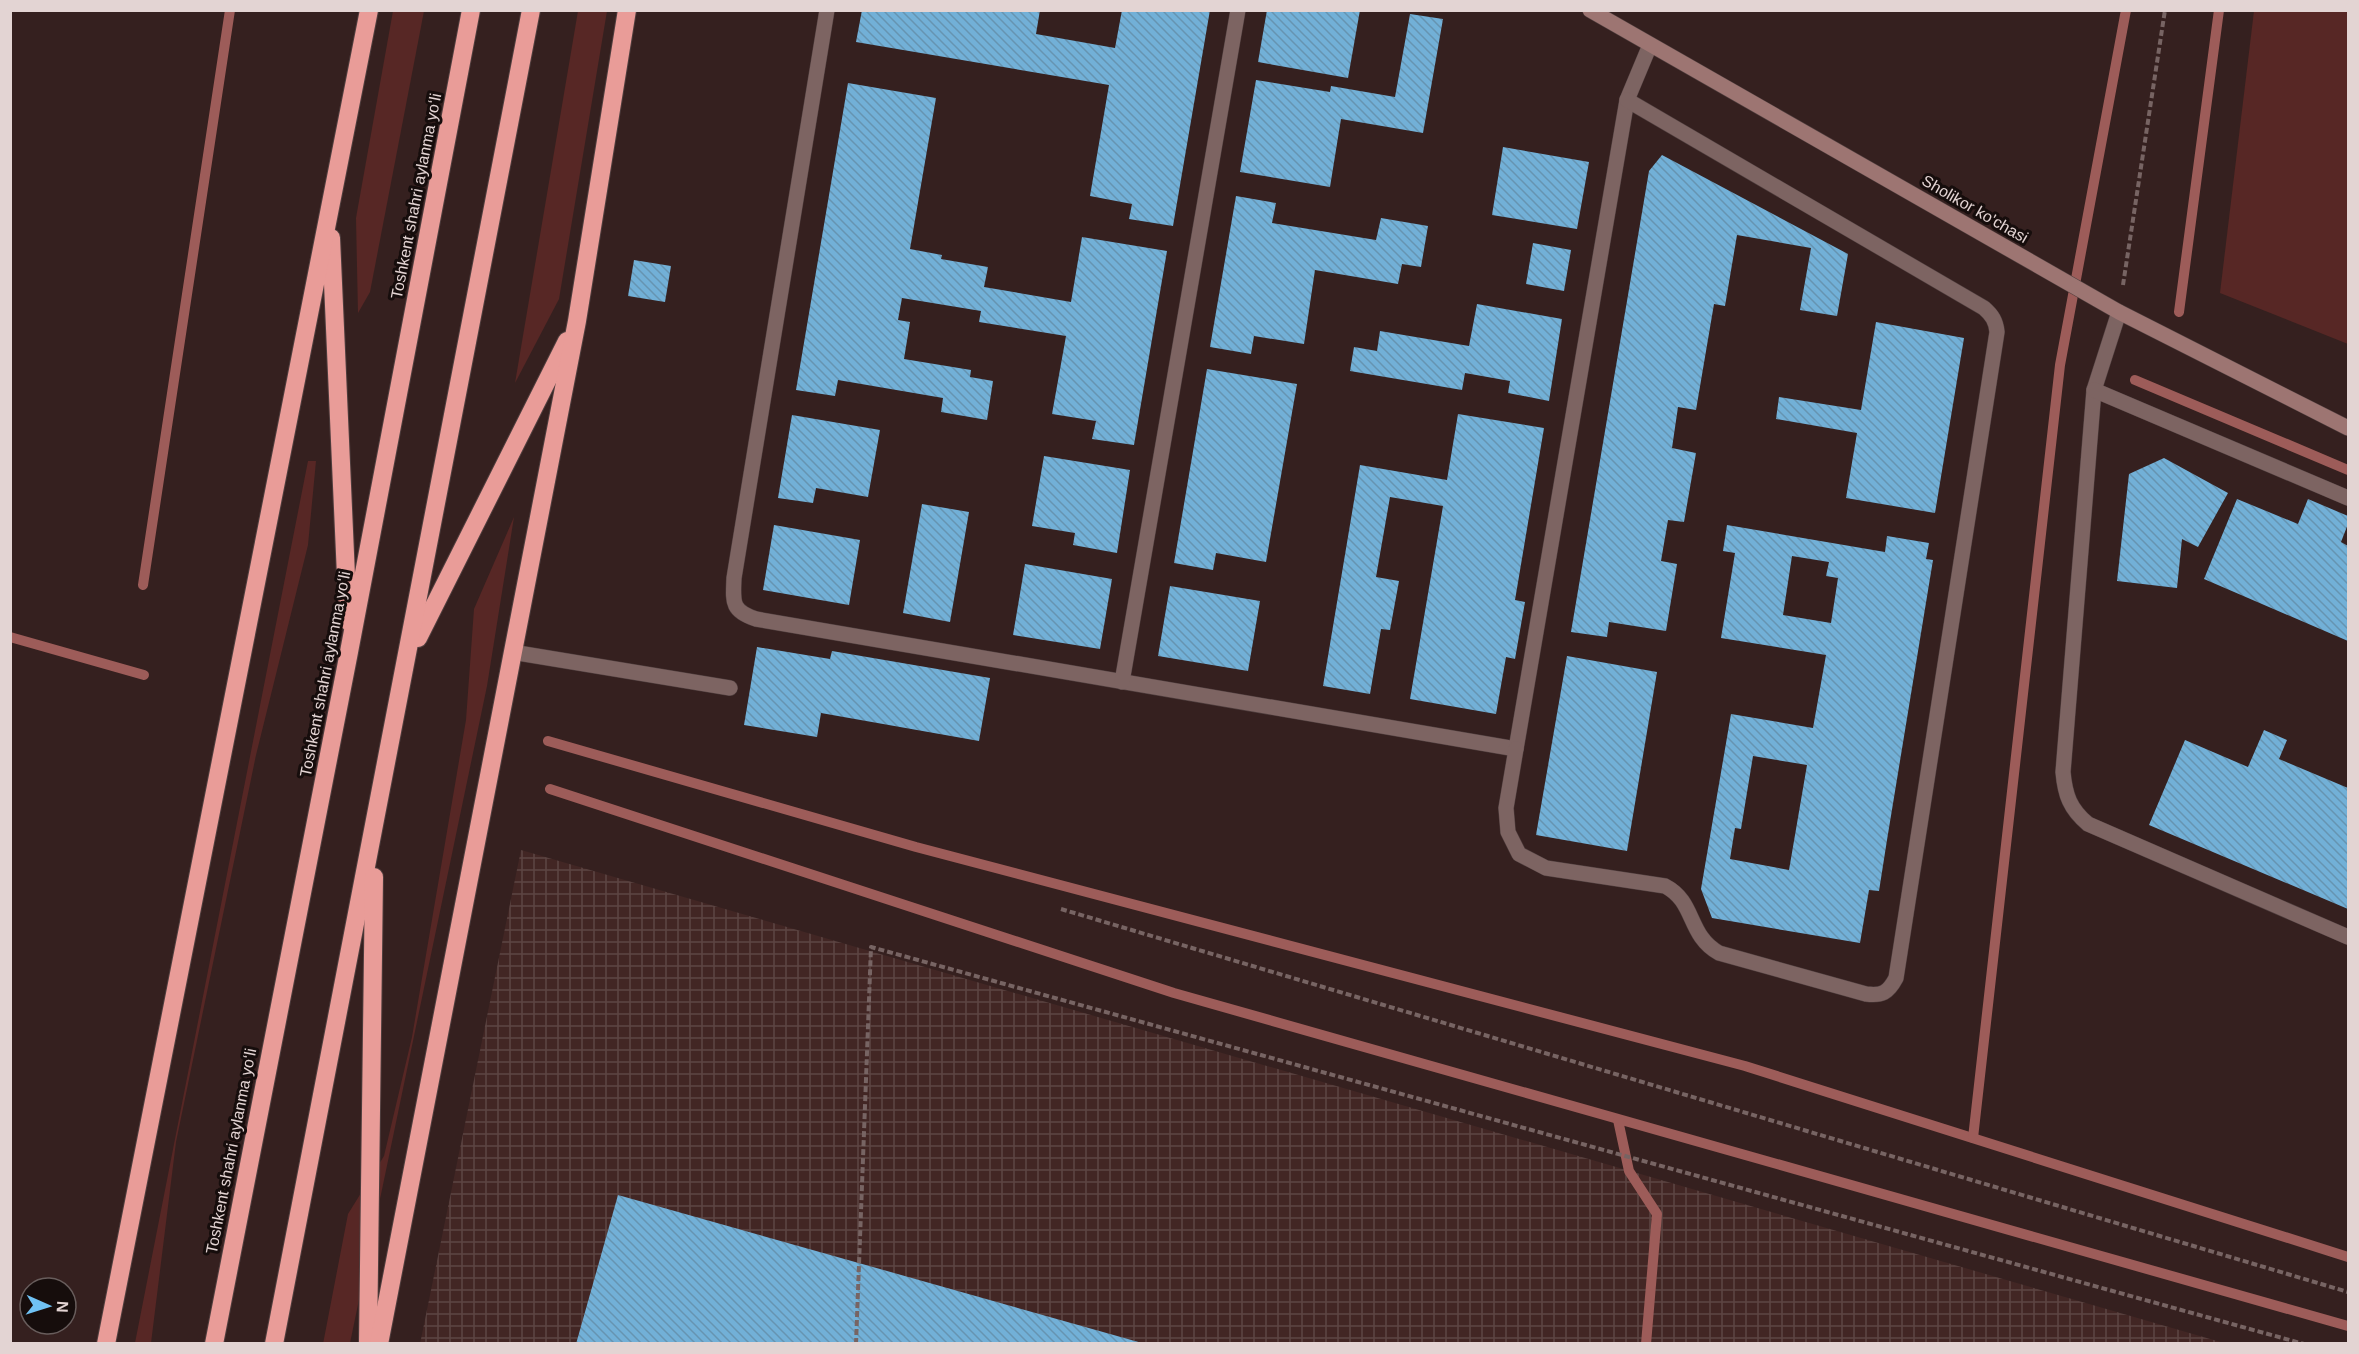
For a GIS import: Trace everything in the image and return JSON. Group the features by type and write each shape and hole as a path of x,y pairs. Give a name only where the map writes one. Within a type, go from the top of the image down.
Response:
{"highway":[{"path":"106,1344 369,10"},
{"name":"Toshkent shahri aylanma yoʻli","path":"214,1344 471,10"},
{"path":"274,1344 408,658 531,10"},
{"path":"379,1344 577,321 627,10"},
{"path":"330,209 349,652"},
{"path":"408,658 577,321"},
{"path":"368,1344 374,831"}],"street":[{"path":"827,10 734,578 733,598 736,608 742,614 756,619 1516,749"},
{"path":"1122,682 1238,10"},
{"name":"Sholikor ko'chasi","path":"1590,10 2115,310 2349,428"},
{"path":"1627,100 1984,308 1994,318 1996,324 1997,332 1898,967 1896,978 1889,990 1880,995 1866,994 1719,953 1707,947 1699,937 1686,905 1674,890 1665,886 1546,868 1519,854 1508,832 1506,808 1627,100 1650,45"},
{"path":"2115,310 2094,390 2063,772 2064,789 2069,803 2076,814 2088,824 2349,937"},
{"path":"2094,390 2349,498"},
{"path":"512,652 730,688"}],"path":[{"path":"2115,310 2165,10"},
{"path":"1061,909 2349,1292"},
{"path":"856,1344 871,947 2304,1344"}],"shaded area":[{"path":"393,11 424,11 370,292 358,313 356,218"},
{"path":"578,11 607,11 559,299 515,383"},
{"path":"2254,11 2348,11 2348,344 2220,293"},
{"path":"308,461 316,461 308,545 256,755 176,1142 151,1343 135,1343"},
{"path":"514,517 487,686 350,1343 323,1344 348,1214 384,1156 412,1037 466,720 474,609"},
{"path":"521,850 2224,1343 420,1344"}],"building":[{"path":"862,10 1040,10 1036,34 1115,48 1122,10 1210,10 1173,226 1129,219 1132,204 1090,196 1109,85 856,42"},
{"path":"1267,10 1360,10 1348,78 1258,62"},
{"path":"1410,14 1443,19 1423,133 1341,119 1330,187 1240,172 1256,80 1330,92 1331,86 1395,97"},
{"path":"848,83 936,98 910,249 942,255 941,259 988,267 984,287 1071,302 1082,237 1167,251 1134,445 1092,439 1096,421 1052,414 1066,336 979,322 981,311 902,298 898,320 910,322 904,359 971,370 970,377 993,381 987,420 941,412 943,398 838,380 835,396 796,390"},
{"path":"1503,147 1589,162 1577,229 1492,215"},
{"path":"1662,155 1848,254 1837,316 1800,310 1811,248 1737,235 1725,306 1714,304 1696,410 1678,407 1672,448 1696,453 1684,522 1668,520 1661,561 1677,564 1666,631 1609,622 1607,637 1571,632 1649,171"},
{"path":"1236,196 1276,203 1272,223 1376,240 1381,218 1428,226 1421,267 1402,264 1398,284 1315,270 1304,344 1254,336 1251,354 1210,347"},
{"path":"1533,243 1571,250 1564,291 1526,284"},
{"path":"634,260 671,266 665,302 628,296"},
{"path":"1477,304 1562,319 1549,401 1508,393 1510,381 1465,373 1462,390 1350,371 1354,347 1377,351 1380,331 1469,346"},
{"path":"1876,322 1964,338 1935,513 1846,498 1857,433 1776,419 1779,397 1861,410"},
{"path":"1207,369 1297,384 1266,562 1216,553 1213,570 1174,563"},
{"path":"1458,414 1544,428 1515,600 1525,602 1515,659 1506,657 1496,714 1410,699 1443,506 1390,497 1376,577 1399,581 1390,630 1381,629 1370,694 1323,686 1360,465 1447,480"},
{"path":"792,415 880,430 868,497 816,488 813,503 778,498"},
{"path":"1044,456 1130,470 1117,553 1073,545 1075,533 1032,526"},
{"path":"2164,458 2228,493 2198,547 2182,539 2177,588 2117,581 2129,474"},
{"path":"2237,499 2298,524 2308,499 2348,516 2348,524 2341,542 2348,546 2348,641 2204,579"},
{"path":"922,504 969,512 950,622 903,613"},
{"path":"774,525 860,540 849,605 763,590"},
{"path":"1727,525 1885,552 1887,536 1929,543 1926,559 1933,560 1879,891 1869,890 1860,943 1712,918 1701,889 1731,714 1813,728 1826,655 1721,638 1735,553 1723,551","holes":["1792,556 1829,562 1826,576 1838,578 1831,623 1783,615","1753,756 1807,765 1789,870 1730,859 1735,828 1741,829"]},
{"path":"1025,564 1112,579 1100,649 1013,635"},
{"path":"1170,586 1260,601 1248,671 1158,656"},
{"path":"757,647 830,659 832,651 990,678 979,741 821,713 817,737 744,725"},
{"path":"1567,656 1657,672 1627,851 1536,835"},
{"path":"2264,730 2287,740 2279,759 2348,788 2348,909 2149,825 2185,740 2248,767"},
{"path":"618,1195 1142,1343 1142,1344 576,1344"}],"waterway":[{"path":"143,585 230,10"},
{"path":"1973,1138 2060,365 2126,10"},
{"path":"2179,312 2219,10"},
{"path":"2135,380 2348,470"},
{"path":"10,637 144,675"},
{"path":"548,741 916,847 1745,1066 2348,1257"},
{"path":"550,789 1174,993 2348,1326"},
{"path":"1618,1120 1629,1171 1657,1214 1646,1344"}]}
